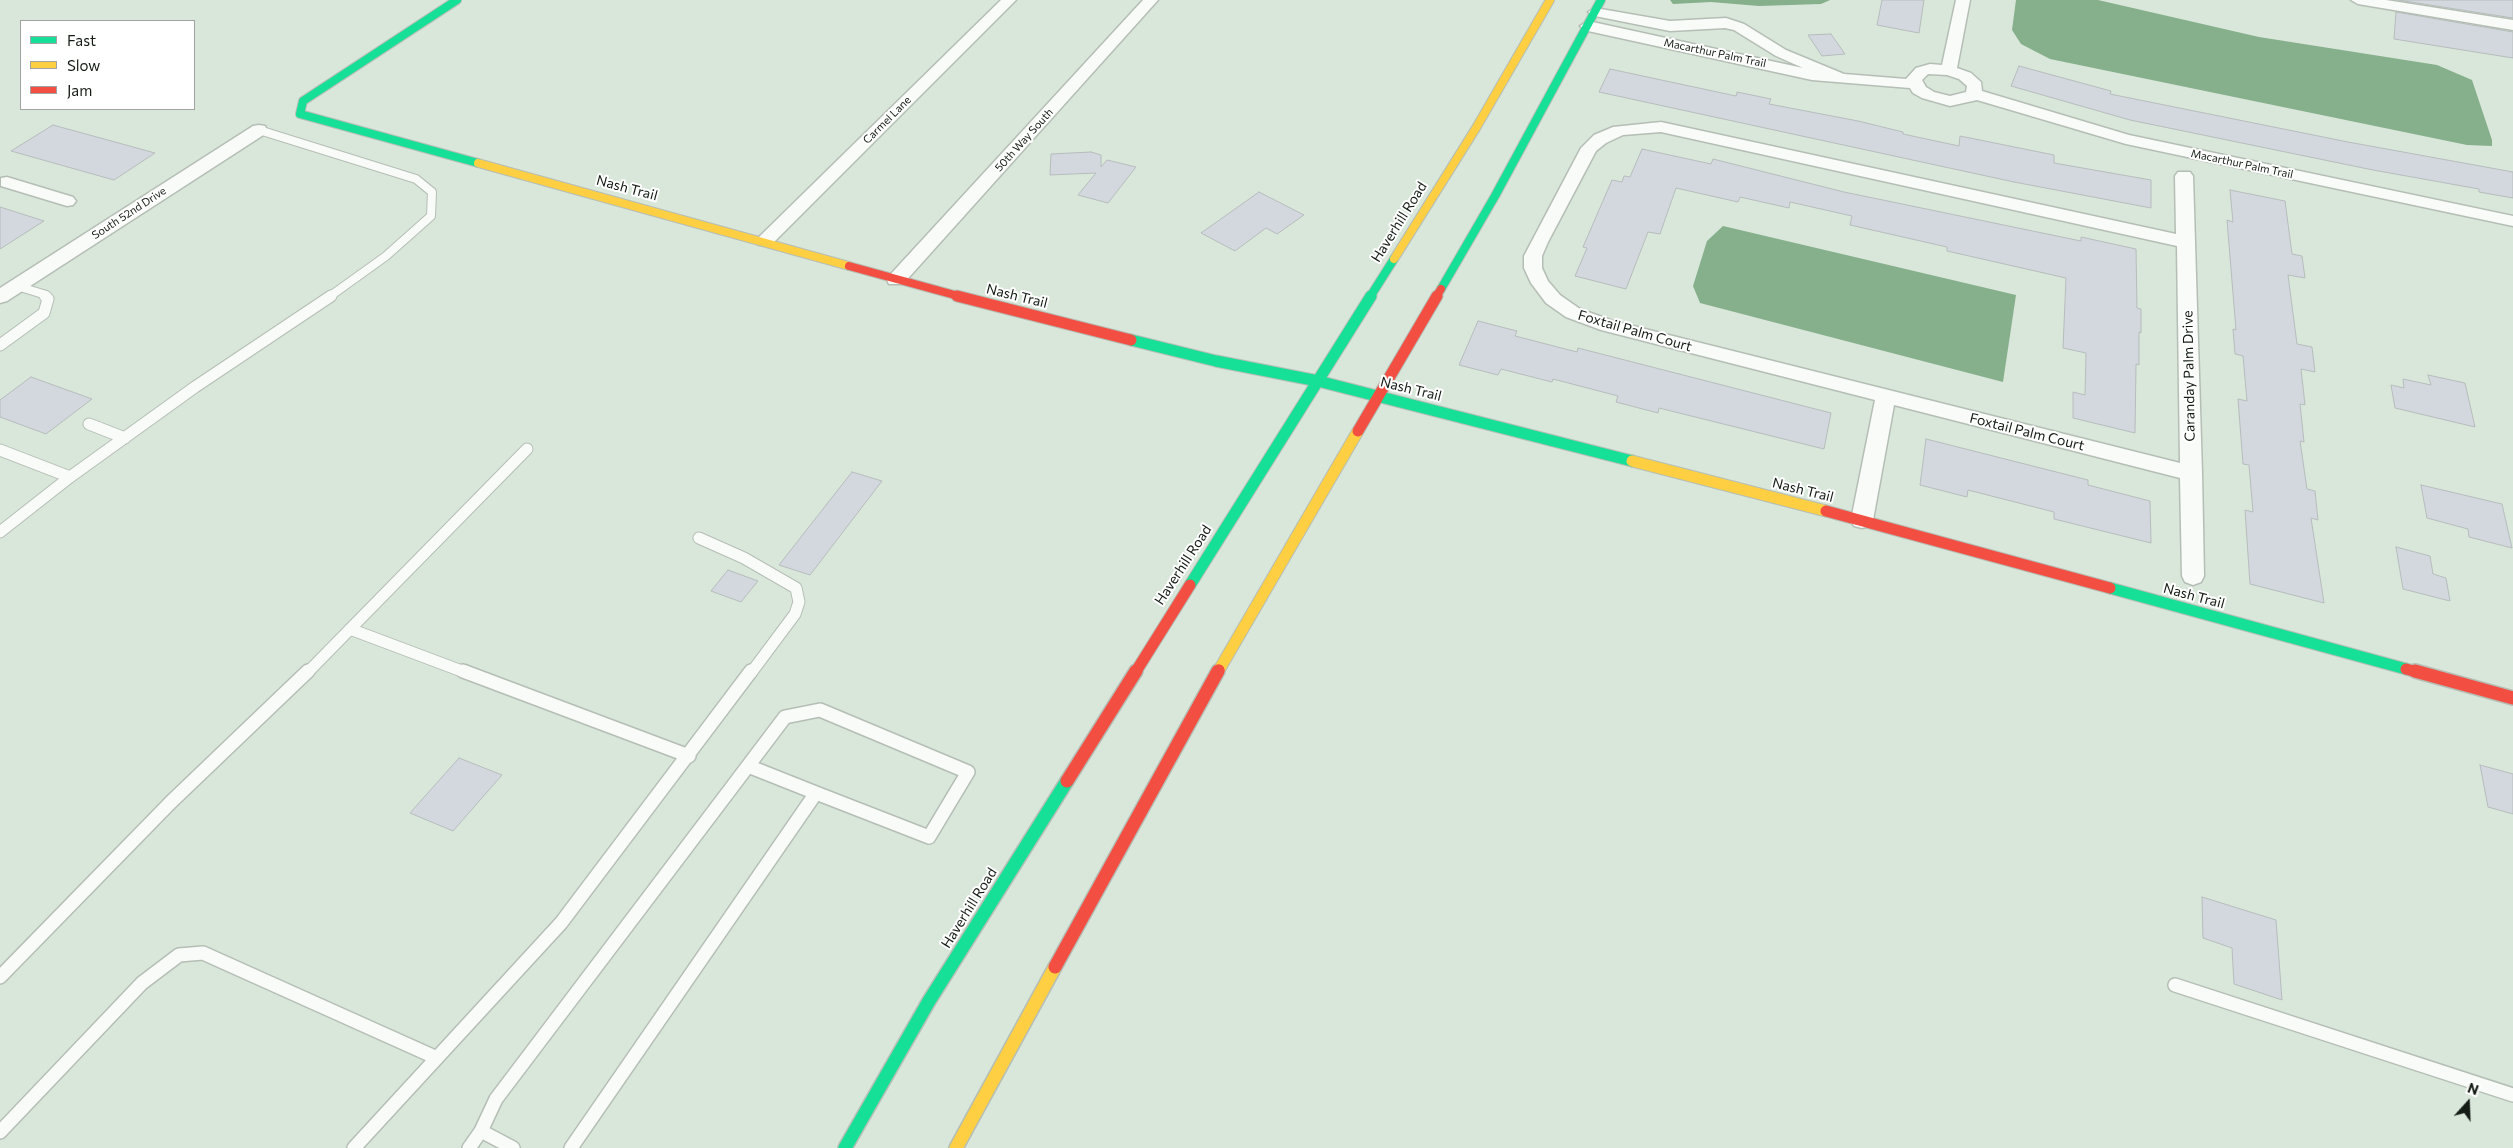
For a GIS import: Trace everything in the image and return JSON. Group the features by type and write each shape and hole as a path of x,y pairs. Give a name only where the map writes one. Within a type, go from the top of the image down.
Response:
{"street":[{"name":"Nash Trail","path":"458,0 303,101 300,114 765,241 896,280 1216,361 1318,381 1862,520 2513,698"},
{"name":"Carmel Lane","path":"765,241 1009,0"},
{"name":"50th Way South","path":"896,280 1151,0"},
{"name":"Haverhill Road","path":"846,1148 939,984 1476,128 1550,0"},
{"path":"1949,70 1963,0"},
{"path":"2358,0 2513,25"},
{"path":"956,1148 1190,719 1504,180 1595,13"},
{"name":"Macarthur Palm Trail","path":"1595,13 1812,75 1915,84"},
{"name":"Macarthur Palm Trail","path":"1595,13 1670,26 1726,24 1744,30 1781,53 1841,79"},
{"path":"1949,70 1971,81 1976,90 1974,94 1960,101 1938,99 1919,90 1915,84 1914,79 1922,71 1949,70"},
{"name":"Macarthur Palm Trail","path":"1974,94 2126,139 2513,220"},
{"name":"Foxtail Palm Court","path":"2186,242 1661,128 1619,131 1600,139 1589,148 1533,256 1533,268 1540,283 1553,299 1573,313 1608,326 2191,473"},
{"name":"South 52nd Drive","path":"0,297 259,130"},
{"name":"Caranday Palm Drive","path":"2184,176 2193,576"},
{"path":"2,183 68,201"},
{"path":"1862,520 1886,396"}],"lane":[{"path":"0,532 70,477 386,256 431,216 432,192 416,179 259,130"},
{"path":"0,345 44,313 48,299 42,294 17,286"},
{"path":"90,424 125,438"},
{"path":"0,977 171,802 291,688 527,449"},
{"path":"0,450 70,477"},
{"path":"354,1148 561,923 795,614 799,602 796,588 744,558 699,538"},
{"path":"350,629 689,756"},
{"path":"469,1148 481,1131 496,1099 785,717 820,710 968,772 929,837 748,766"},
{"path":"570,1148 816,793"},
{"path":"0,1132 142,983 179,955 203,953 437,1058"},
{"path":"2175,985 2513,1095"},
{"path":"481,1131 513,1148"}],"shaded area":[{"path":"1670,0 1830,0 1821,4 1759,6 1711,2 1673,4"},
{"path":"2016,0 2098,0 2259,37 2437,65 2472,80 2492,140 2492,146 2467,145 2050,59 2021,44 2012,30"},
{"path":"1723,226 2016,295 2003,382 1700,303 1693,286 1707,241"}],"building":[{"path":"1882,0 1924,0 1919,33 1877,25"},
{"path":"2398,0 2513,0 2513,18"},
{"path":"2396,12 2513,32 2513,58 2394,39"},
{"path":"1831,34 1845,54 1822,56 1808,35"},
{"path":"2019,66 2111,91 2110,94 2348,142 2513,172 2513,198 2479,192 2479,189 2373,170 2130,120 2011,86"},
{"path":"1610,69 1736,96 1737,92 1771,99 1769,104 1858,121 1903,132 1903,134 1959,146 1960,136 2054,155 2054,163 2151,180 2151,208 2014,182 1599,92"},
{"path":"53,125 155,153 114,180 11,151"},
{"path":"1642,149 1711,164 1713,159 1844,192 2081,241 2081,237 2136,249 2137,308 2141,309 2141,333 2139,332 2139,365 2136,364 2135,433 2073,418 2073,392 2085,395 2086,353 2063,348 2066,278 1947,251 1947,247 1850,225 1852,216 1790,202 1789,208 1740,197 1738,202 1676,188 1660,234 1648,232 1626,289 1575,276 1587,248 1583,247 1612,180 1622,182 1624,176 1630,177"},
{"path":"1091,152 1101,155 1101,167 1107,160 1136,167 1108,203 1078,195 1096,173 1050,175 1051,154"},
{"path":"2230,190 2285,201 2292,254 2302,256 2305,278 2288,275 2297,344 2312,347 2315,372 2301,369 2305,405 2300,404 2304,442 2300,441 2307,489 2315,491 2318,520 2311,518 2324,603 2250,584 2245,510 2253,512 2249,465 2243,464 2238,399 2247,401 2243,356 2235,354 2233,329 2236,330 2227,220 2233,222"},
{"path":"1259,192 1304,215 1277,234 1266,228 1235,251 1201,233"},
{"path":"0,207 44,221 0,249"},
{"path":"1478,321 1517,331 1515,336 1577,352 1578,348 1831,413 1824,449 1659,408 1658,413 1616,402 1618,396 1553,379 1552,382 1501,369 1498,375 1459,365"},
{"path":"2428,375 2465,383 2475,427 2395,408 2391,385 2404,388 2403,379 2431,385"},
{"path":"31,377 92,399 46,434 0,417 0,400"},
{"path":"1926,439 2088,480 2088,485 2150,501 2151,543 2054,519 2054,512 1968,490 1967,497 1920,485"},
{"path":"852,472 882,481 810,575 779,565"},
{"path":"2421,485 2502,504 2512,548 2469,537 2468,529 2427,518"},
{"path":"2396,547 2430,556 2433,574 2446,578 2450,601 2403,589"},
{"path":"728,570 758,581 741,602 711,591"},
{"path":"459,758 502,775 453,831 410,813"},
{"path":"2480,765 2513,774 2513,814 2488,807"},
{"path":"2202,897 2276,920 2282,1000 2234,984 2232,948 2203,938"}],"traffic: fast":[{"path":"457,0 303,101 300,114 478,163"},
{"path":"1441,289 1495,196 1601,0"},
{"path":"1190,585 1394,259"},
{"path":"1131,340 1216,361 1318,381 1632,461"},
{"path":"2110,588 2406,669"},
{"path":"845,1148 929,1001 1067,781"}],"traffic: slow":[{"path":"1394,259 1476,128 1550,0"},
{"path":"478,163 849,266"},
{"path":"1219,670 1358,431"},
{"path":"1632,461 1826,511"},
{"path":"956,1148 1055,967"}],"traffic: jam":[{"path":"849,266 1023,314 1131,340"},
{"path":"1358,431 1441,289"},
{"path":"1826,511 2110,588"},
{"path":"1067,781 1190,585"},
{"path":"2406,669 2513,698"},
{"path":"1055,967 1219,670"}]}
